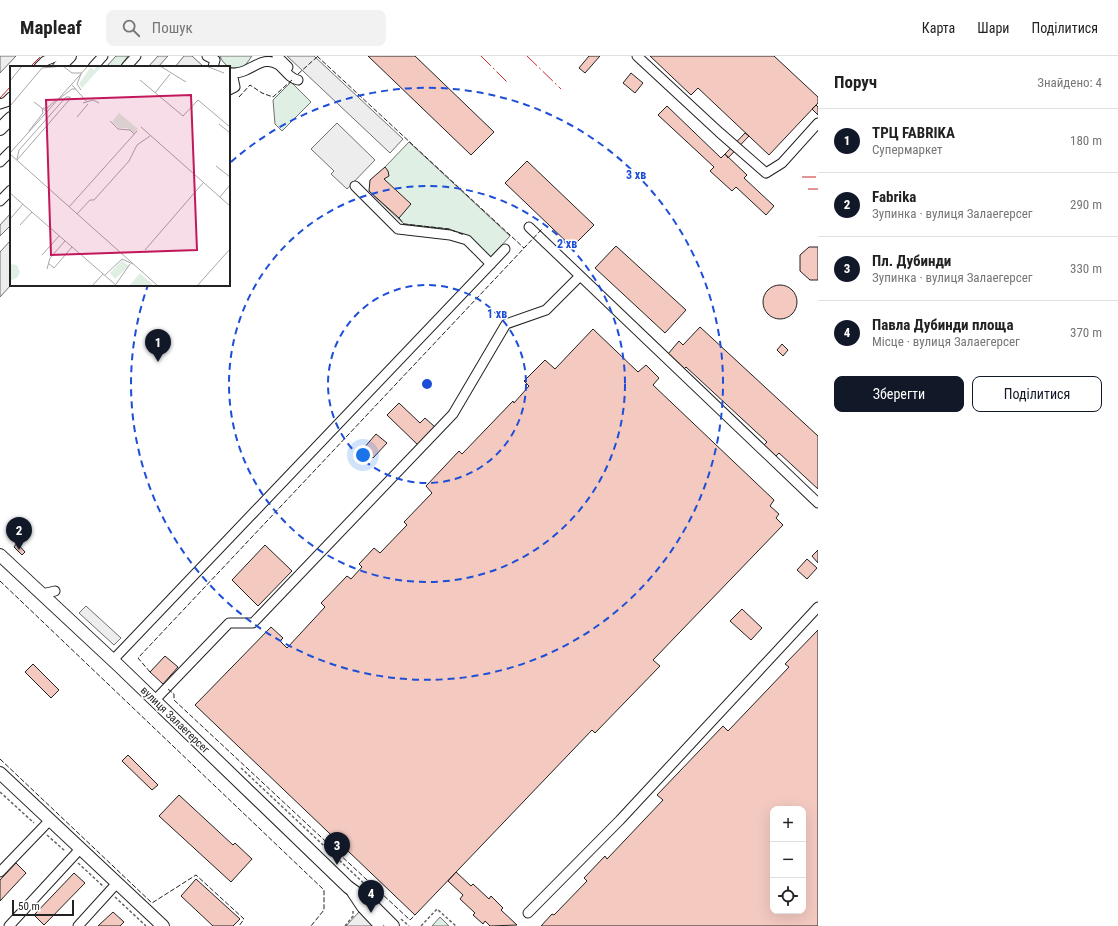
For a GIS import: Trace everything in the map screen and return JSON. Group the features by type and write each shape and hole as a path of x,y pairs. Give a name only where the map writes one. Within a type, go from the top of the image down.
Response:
{"main road":[{"path":"60,66 70,56"},
{"name":"вулиця Залаегерсег","path":"0,555 155,700 348,887 370,903 393,926"},
{"path":"0,773 163,926"}],"street":[{"path":"41,66 45,61 57,56"},
{"path":"94,66 103,56"},
{"path":"127,66 136,56"},
{"path":"252,66 256,56"},
{"path":"231,90 230,73 239,73 264,61 272,62 278,65 293,79 298,80 297,75 277,56"},
{"path":"637,56 718,132 766,174 782,163 818,122"},
{"path":"0,104 6,102 10,98"},
{"path":"0,162 10,152"},
{"path":"355,186 398,229 450,235 467,240 491,264"},
{"path":"0,202 10,191"},
{"path":"528,227 818,503"},
{"path":"113,660 504,249"},
{"path":"155,700 229,623 253,623 453,414 506,324 546,310 580,276"},
{"path":"42,594 55,591"},
{"path":"528,913 620,820 818,607"},
{"path":"117,642 124,648"},
{"path":"0,872 50,820"},
{"path":"9,926 80,849"},
{"path":"78,926 117,883"},
{"path":"348,887 362,908 379,926"}],"path":[{"path":"237,765 369,889"},
{"path":"345,926 354,916 353,906"},
{"path":"421,926 437,909 456,926"}],"green space":[{"path":"116,56 128,56 121,66 107,66"},
{"path":"220,56 252,56 244,67 230,67"},
{"path":"291,82 311,102 282,131 275,124 273,100"},
{"path":"409,142 510,236 490,258 469,237 449,229 404,224 369,191 385,167"},
{"path":"440,917 449,926 432,926"}],"shaded area":[{"path":"0,56 16,56 0,73"},
{"path":"158,56 168,56 159,66 149,66"},
{"path":"184,56 192,56 203,66 176,66"},
{"path":"287,56 314,56 403,139 390,153"},
{"path":"337,123 375,160 347,189 331,174 334,171 311,149"},
{"path":"10,214 10,226 0,236 0,225"},
{"path":"10,241 10,286 0,297 0,252"},
{"path":"86,606 121,638 114,645 79,613"},
{"path":"370,900 398,926 346,926"}],"building":[{"path":"368,56 415,56 494,132 471,155"},
{"path":"589,56 600,56 585,73 579,68"},
{"path":"650,56 774,56 818,97 818,103 769,155 698,88 691,95"},
{"path":"631,73 643,83 635,93 623,83"},
{"path":"816,105 818,107 818,115 812,109"},
{"path":"667,106 721,158 725,154 747,175 744,178 774,206 766,215 736,187 732,191 710,171 714,167 658,115"},
{"path":"745,133 749,136 728,158 725,154"},
{"path":"527,161 594,225 572,247 505,183"},
{"path":"385,167 389,176 384,179 411,204 399,218 369,191 370,180"},
{"path":"616,246 686,310 665,333 595,268"},
{"path":"809,247 818,247 818,280 810,280 800,271 800,255"},
{"path":"783,285 792,290 796,295 796,309 792,314 787,318 777,319 773,318 764,309 763,299 764,295 773,286"},
{"path":"700,327 818,436 818,489 779,453 775,457 763,446 767,442 686,367 684,369 668,354 679,341 683,345"},
{"path":"593,329 638,372 646,365 659,378 653,385 774,500 770,506 779,514 776,518 783,525 653,660 660,666 595,733 592,730 415,915 195,705 271,627 283,638 280,641 287,648 325,607 321,603 347,576 351,579 362,567 359,564 374,548 380,553 407,525 404,522 432,493 426,486 459,451 462,454 513,401 514,403 529,386 524,381 545,360 555,369"},
{"path":"782,344 788,350 783,356 777,350"},
{"path":"399,403 420,423 425,418 435,427 418,445 387,415"},
{"path":"376,434 387,443 373,458 363,449"},
{"path":"17,543 25,552 22,555 14,547"},
{"path":"265,545 292,571 258,606 232,580"},
{"path":"818,550 818,563 812,556"},
{"path":"807,559 817,568 807,579 797,570"},
{"path":"742,609 762,628 751,640 730,621"},
{"path":"818,630 818,926 541,926 552,914 554,915 587,881 584,878 605,856 607,859 663,800 657,795 723,726 728,731 789,667 785,664"},
{"path":"165,656 178,667 163,684 150,672"},
{"path":"33,664 59,690 51,698 25,672"},
{"path":"128,755 158,785 152,790 122,761"},
{"path":"179,795 233,845 235,843 252,859 231,882 159,816"},
{"path":"16,863 26,873 0,901 0,880"},
{"path":"456,872 471,886 473,884 489,899 491,896 503,908 501,910 517,925 490,926 485,921 483,924 473,915 475,913 460,899 463,895 448,881"},
{"path":"74,873 85,883 44,925 34,915"},
{"path":"196,879 240,919 233,926 213,926 181,896"},
{"path":"113,912 124,922 120,926 98,926"}],"fence":[{"path":"317,56 524,248"},
{"path":"298,74 317,57"},
{"path":"239,97 250,85 262,93 273,97 292,80"},
{"path":"399,218 404,224 449,229 464,235"},
{"path":"150,672 138,658 542,229"},
{"path":"0,581 324,890 324,910 311,926"},
{"path":"168,689 174,694 174,700 410,920 415,915"},
{"path":"0,759 152,903 196,875 244,919 239,926"}],"power":[{"path":"31,66 41,56"},
{"path":"481,56 508,83"},
{"path":"527,56 561,89"},
{"path":"0,98 10,87"},
{"path":"802,177 818,177"},
{"path":"808,189 818,189"}],"place":[{"name":"ТРЦ FABRIKA","path":"158,362"},
{"name":"Fabrika","path":"19,550"},
{"name":"Пл. Дубинди","path":"337,865"},
{"name":"Павла Дубинди площа","path":"371,913"}]}
